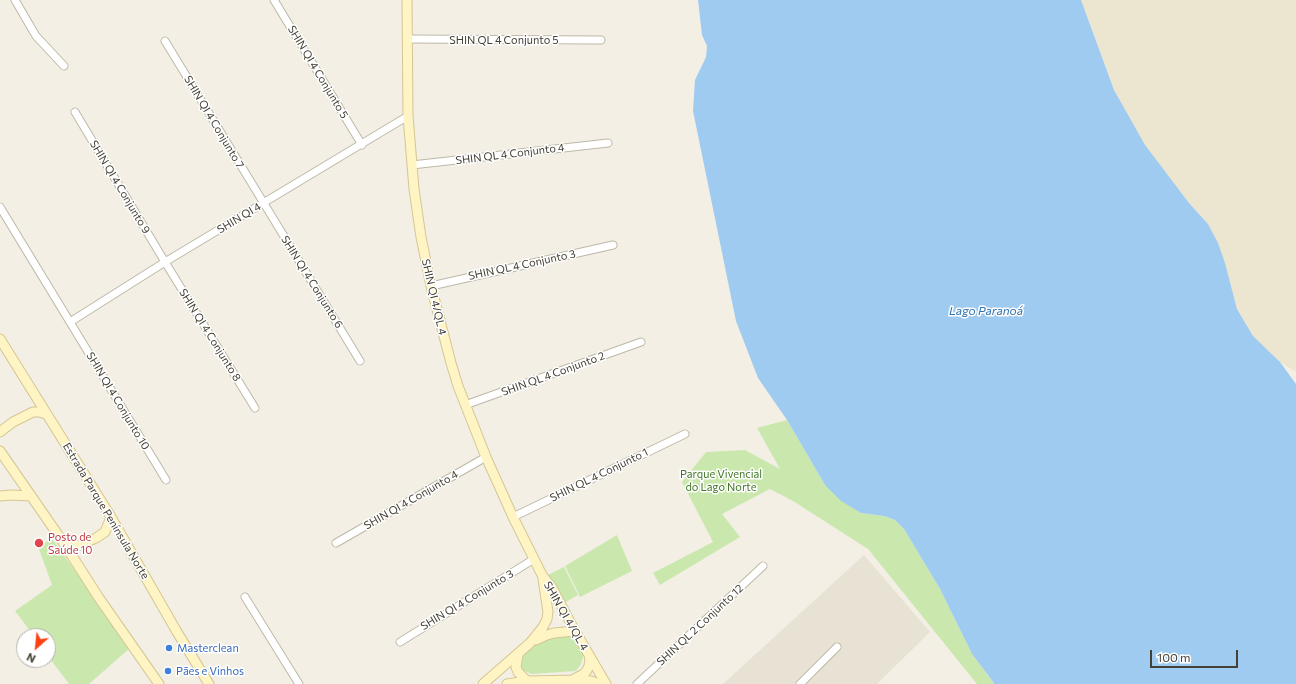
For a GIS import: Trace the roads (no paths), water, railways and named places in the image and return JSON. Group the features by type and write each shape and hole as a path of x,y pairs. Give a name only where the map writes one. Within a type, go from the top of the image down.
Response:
{"street":[{"path":"15,0 36,36 64,66"},
{"name":"SHIN QI 4 Conjunto 5","path":"274,0 362,145"},
{"name":"SHIN QI 4/QL 4","path":"407,0 408,116 418,221 431,286 447,350 465,405 513,517 542,575 552,588 574,631 606,684"},
{"name":"SHIN QL 4 Conjunto 5","path":"407,39 601,40"},
{"name":"SHIN QI 4 Conjunto 7","path":"165,41 264,203"},
{"name":"SHIN QI 4 Conjunto 9","path":"75,112 165,262"},
{"name":"SHIN QI 4","path":"70,322 165,262 408,116"},
{"name":"SHIN QL 4 Conjunto 4","path":"412,165 608,143"},
{"name":"SHIN QI 4 Conjunto 6","path":"264,203 360,361"},
{"name":"SHIN QI 4 Conjunto 10","path":"0,207 166,480"},
{"name":"SHIN QL 4 Conjunto 3","path":"431,286 613,245"},
{"name":"SHIN QI 4 Conjunto 8","path":"165,262 255,408"},
{"name":"Estrada Parque Península Norte","path":"0,339 111,516 170,620 209,684"},
{"name":"SHIN QL 4 Conjunto 2","path":"465,405 641,342"},
{"path":"0,432 13,422 28,414 36,411 46,414"},
{"name":"SHIN QL 4 Conjunto 1","path":"513,517 685,434"},
{"path":"0,451 159,684"},
{"name":"SHIN QI 4 Conjunto 4","path":"336,543 486,457"},
{"path":"11,495 22,484"},
{"path":"0,496 31,496"},
{"path":"65,545 80,545 96,538 105,532 111,516"},
{"name":"SHIN QI 4 Conjunto 3","path":"400,642 534,559"},
{"name":"SHIN QL 2 Conjunto 12","path":"637,684 763,566"},
{"name":"SHIN QI 4/QL 4","path":"483,684 530,644 543,627 548,612 542,575"},
{"path":"245,597 299,684"},
{"path":"530,644 547,635 561,631 574,631"},
{"path":"800,684 838,647"},
{"path":"518,655 516,667 518,672 527,681"},
{"path":"571,680 584,674 589,666 590,657"},
{"path":"507,684 527,681 571,680 591,681 599,684"}],"water":[{"name":"Lago Paranoá","path":"698,0 1081,0 1114,90 1145,145 1189,203 1208,224 1218,243 1225,263 1237,309 1253,336 1280,362 1296,384 1296,684 994,684 972,654 940,589 904,529 895,520 884,516 861,513 841,501 825,485 787,420 758,378 736,321 693,111 695,80 706,57 707,46 702,35"}],"place":[{"name":"Posto de Saúde 10","path":"39,543"},
{"name":"Masterclean","path":"169,648"},
{"name":"Pães e Vinhos","path":"168,671"}],"park label":[{"name":"Parque Vivencial do Lago Norte","path":"721,480"}]}
